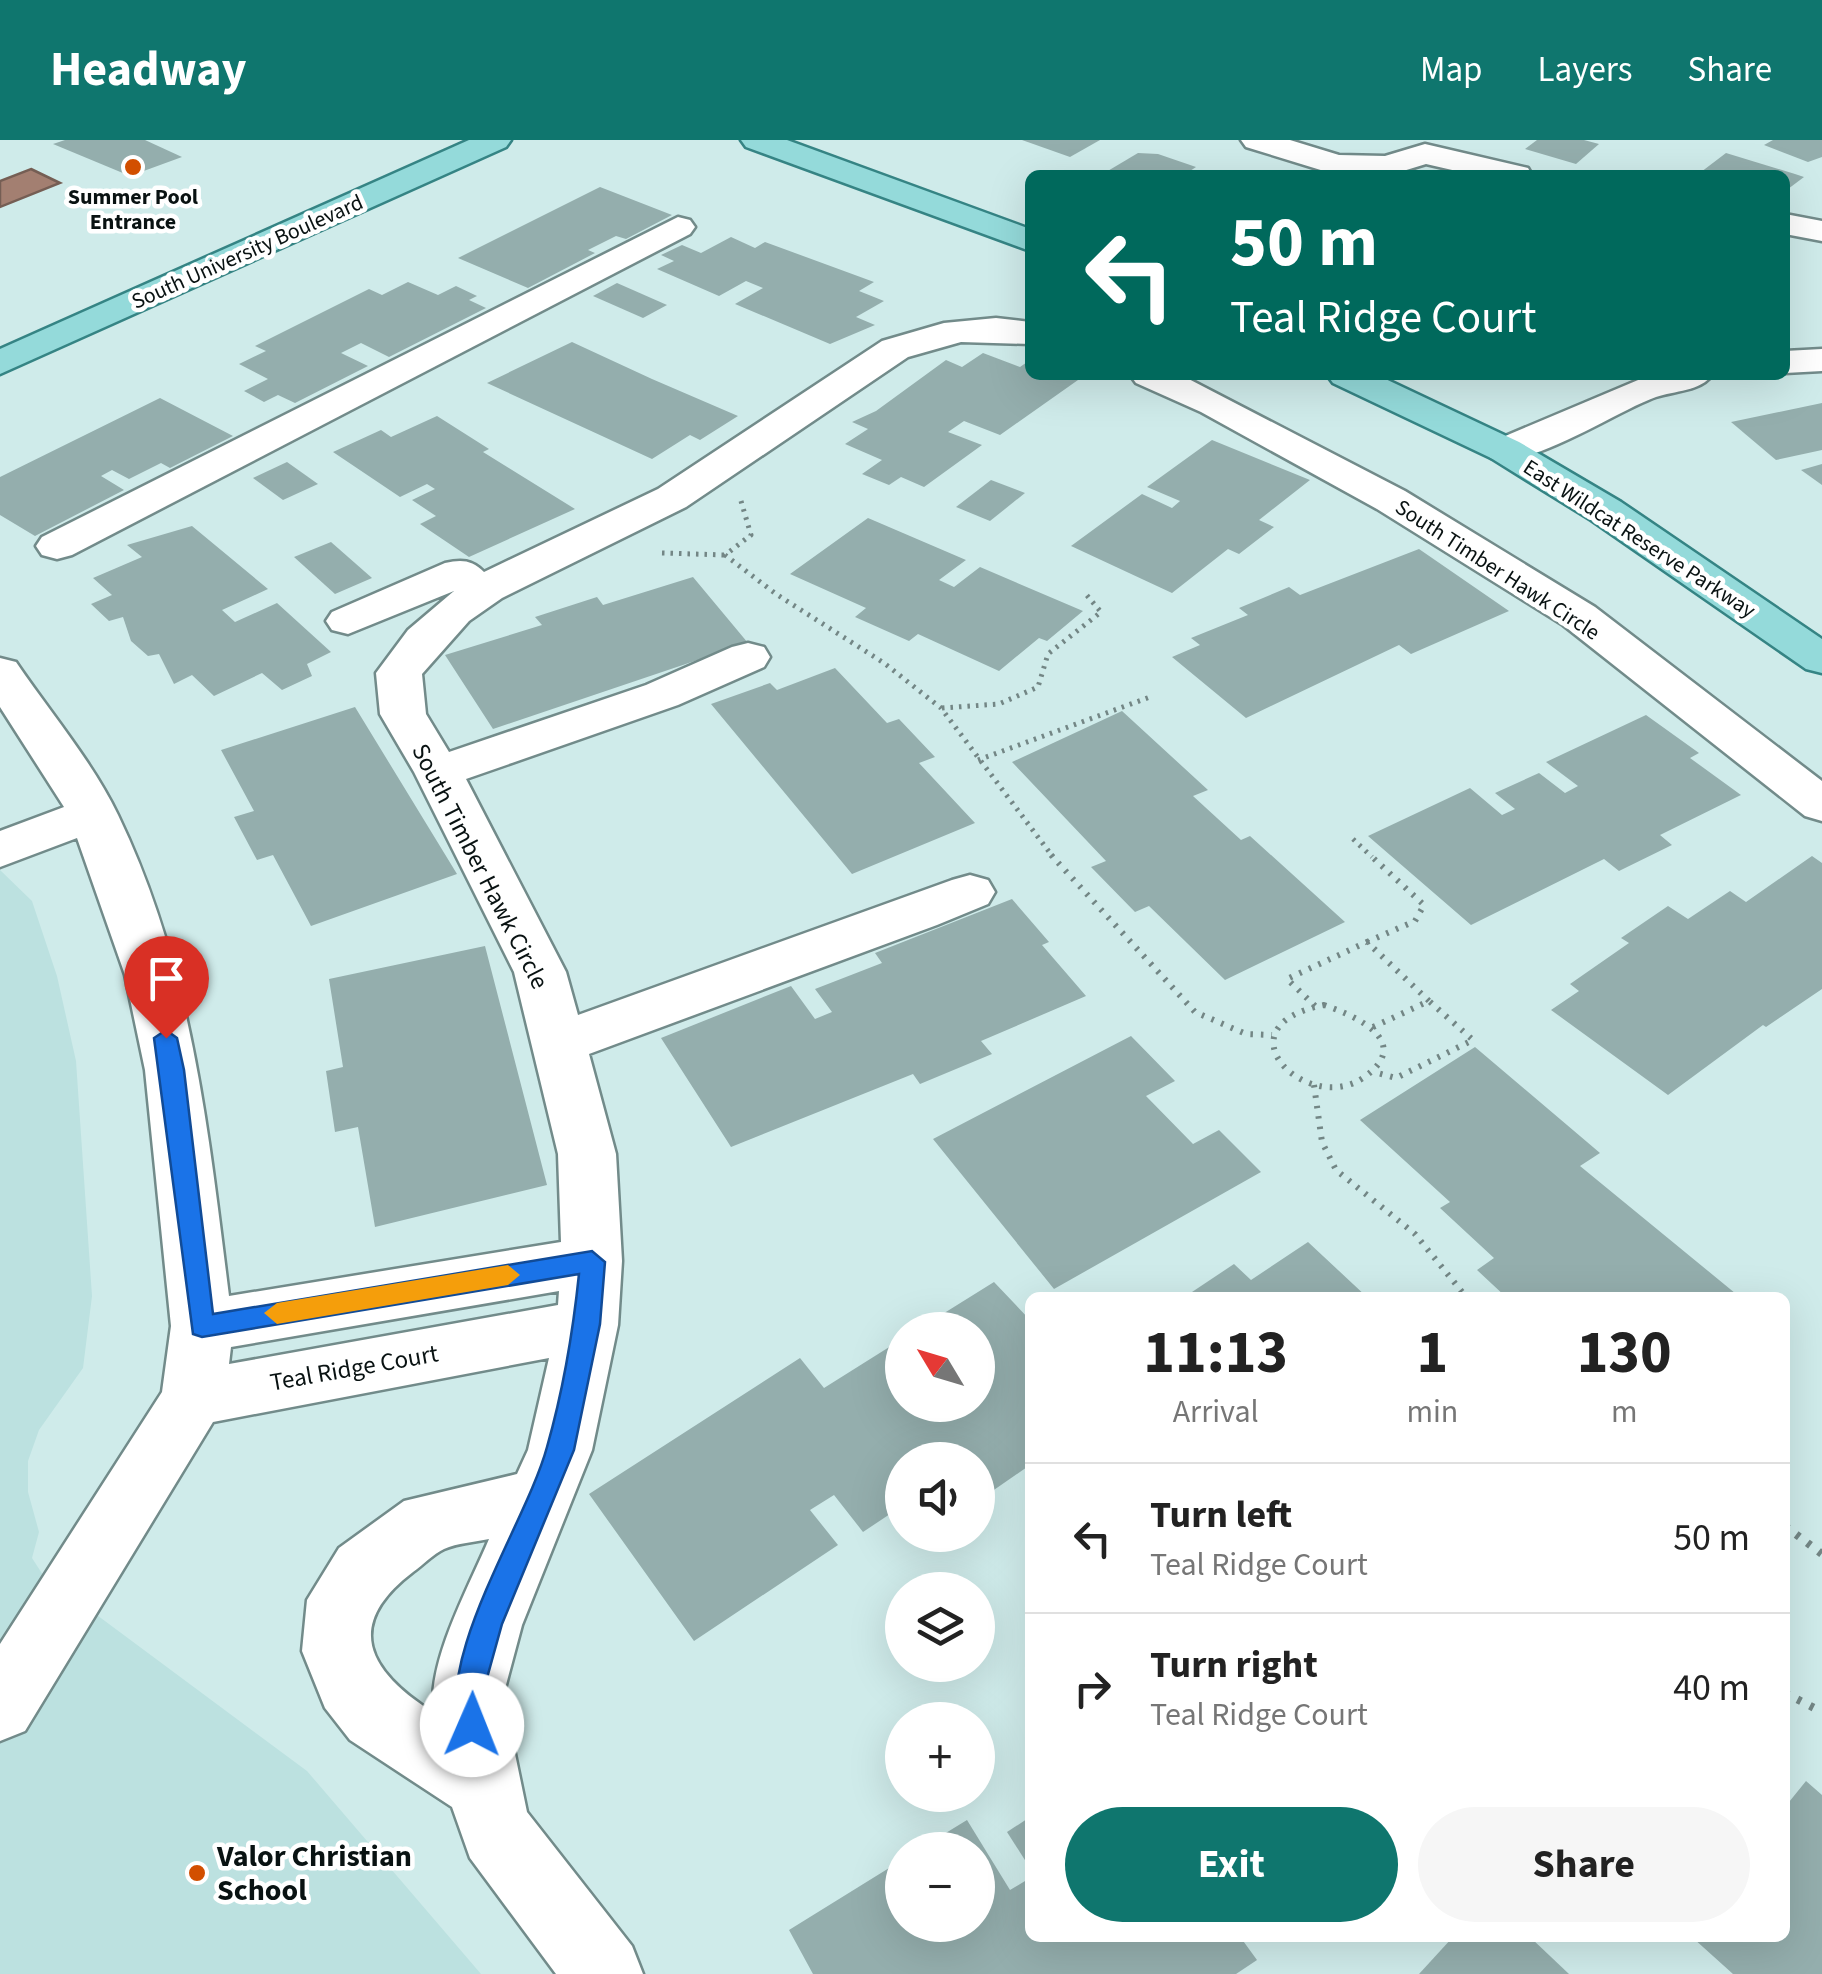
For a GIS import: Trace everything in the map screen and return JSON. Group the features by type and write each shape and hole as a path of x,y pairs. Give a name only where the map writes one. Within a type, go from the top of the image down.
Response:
{"main road":[{"name":"South University Boulevard","path":"0,362 496,140"},
{"path":"757,140 1025,239"},
{"name":"East Wildcat Reserve Parkway","path":"1357,380 1504,450 1606,511 1822,659"}],"street":[{"path":"1257,140 1337,165 1387,166 1435,147 1502,170"},
{"path":"1790,225 1822,230"},
{"path":"57,546 678,227"},
{"name":"South Timber Hawk Circle","path":"604,1974 496,1832 482,1784 467,1696 488,1624 560,1450 587,1324 592,1262 588,1154 540,972 438,772 404,714 399,673 433,626 478,590 670,499 895,349 927,336 969,329 1025,333"},
{"path":"1790,362 1822,360"},
{"name":"South Timber Hawk Circle","path":"1160,380 1215,404 1391,500 1579,616 1822,804"},
{"path":"1504,450 1642,389 1674,380"},
{"path":"348,621 460,572 478,590"},
{"path":"438,772 662,695 748,657"},
{"path":"0,672 94,814 150,975 173,1070 202,1326 192,1398 0,1707"},
{"path":"0,850 94,814"},
{"path":"561,1043 707,987 862,937 970,892"},
{"path":"202,1326 592,1262"},
{"name":"Teal Ridge Court","path":"192,1398 587,1324"},
{"path":"482,1784 375,1716 350,1684 337,1651 341,1600 362,1570 428,1522 541,1498"}],"path":[{"path":"652,550 693,558 725,555 751,535 748,512 740,500 700,480"},
{"path":"725,555 776,594 910,681 941,708 1030,832 1195,1012 1246,1034 1272,1035"},
{"path":"941,708 1002,702 1031,693 1044,676 1048,654 1101,612 1084,592"},
{"path":"978,760 1150,698"},
{"path":"1316,1006 1288,979 1416,921 1424,905 1352,840"},
{"path":"1368,942 1473,1040 1396,1078 1374,1072"},
{"path":"1373,1027 1429,1002"},
{"path":"1316,1006 1343,1008 1373,1027 1384,1054 1374,1072 1353,1085 1314,1084 1299,1078 1276,1058 1272,1035 1278,1022 1290,1012 1316,1006"},
{"path":"1314,1084 1320,1104 1319,1133 1328,1159 1340,1176 1409,1228 1440,1259 1462,1292"},
{"path":"1790,1530 1822,1554"},
{"path":"1790,1696 1822,1712"}],"shaded area":[{"path":"31,169 60,183 0,207 0,181"},
{"name":"Valor Christian School","path":"0,870 32,901 57,976 76,1061 92,1296 83,1368 39,1430 28,1461 28,1492 39,1532 32,1558 43,1575 307,1771 481,1974 0,1974"}],"building":[{"name":"Summer Pool Entrance","path":"65,140 145,140 182,157 130,176 53,144"},
{"path":"1022,140 1100,140 1070,157"},
{"path":"1537,140 1584,140 1599,144 1576,164 1525,149"},
{"path":"1773,140 1822,140 1822,157 1808,162 1764,145"},
{"path":"1138,153 1158,154 1196,167 1192,170 1109,170"},
{"path":"1726,153 1781,170 1704,170"},
{"path":"1790,173 1804,177 1790,188"},
{"path":"600,187 672,215 626,239 616,236 588,250 595,253 528,288 458,258"},
{"path":"731,237 755,248 765,242 874,282 859,291 884,301 856,317 875,325 830,344 735,304 763,288 746,281 719,296 657,269 674,261 661,255 682,245 701,253"},
{"path":"408,282 438,295 456,286 477,296 469,300 486,308 389,357 361,343 341,353 368,366 295,403 278,395 264,402 244,391 268,379 239,364 266,351 255,346 369,289 382,295"},
{"path":"617,283 667,305 643,318 593,296"},
{"path":"572,342 738,416 700,440 690,435 652,459 487,383"},
{"path":"983,353 1020,367 1025,364 1025,380 1078,380 1000,435 964,421 948,432 982,445 924,487 901,477 889,485 862,474 882,460 845,444 868,429 852,422 876,411 946,360 962,367"},
{"path":"160,398 233,436 170,468 161,463 129,479 112,470 101,476 124,490 35,536 0,515 0,477"},
{"path":"1822,403 1822,450 1776,460 1731,422"},
{"path":"437,416 489,449 483,452 575,509 469,557 420,524 436,516 412,500 435,489 427,484 400,497 333,452 381,430 391,437"},
{"path":"1212,440 1310,480 1259,520 1274,527 1239,554 1228,549 1172,593 1071,546 1142,494 1172,508 1180,501 1147,487"},
{"path":"287,462 318,484 283,500 253,478"},
{"path":"1822,464 1822,485 1801,470"},
{"path":"991,480 1025,493 990,521 956,507"},
{"path":"868,518 966,560 939,580 954,587 980,567 1083,611 1047,641 1039,638 999,671 918,634 909,641 855,617 866,608 790,574"},
{"path":"192,526 268,589 222,610 235,622 277,603 331,652 307,664 312,676 282,690 262,673 214,696 192,675 174,684 159,654 148,656 131,641 123,617 109,621 91,604 112,595 93,578 142,557 127,545"},
{"path":"331,542 372,578 335,594 294,557"},
{"path":"1419,549 1509,611 1411,654 1399,645 1246,718 1172,657 1200,645 1191,638 1248,615 1239,608 1289,587 1300,595"},
{"path":"693,577 748,643 493,729 445,655 542,625 535,617 597,597 603,605"},
{"path":"835,668 887,723 899,719 935,757 919,763 975,823 852,874 711,704 770,683 777,690"},
{"path":"355,707 457,874 311,926 273,855 257,860 234,817 254,811 221,750"},
{"path":"1122,711 1208,790 1193,796 1241,840 1250,836 1345,922 1225,980 1149,906 1135,912 1091,867 1106,861 1012,762"},
{"path":"1646,715 1699,753 1690,758 1741,795 1660,835 1672,845 1619,871 1604,859 1471,925 1368,836 1470,788 1502,815 1515,809 1495,793 1539,773 1565,793 1578,786 1546,762"},
{"path":"1812,856 1822,863 1822,989 1766,1027 1763,1025 1668,1095 1551,1010 1579,991 1570,984 1629,943 1621,938 1668,906 1688,919 1730,891 1746,902"},
{"path":"1012,899 1049,942 1042,945 1086,996 981,1041 992,1054 920,1084 913,1074 731,1147 661,1038 791,986 815,1019 832,1012 815,989 882,963 875,953"},
{"path":"485,946 547,1185 375,1227 358,1127 335,1132 326,1071 343,1067 329,979"},
{"path":"1131,1036 1175,1081 1146,1096 1193,1144 1219,1130 1261,1172 1054,1289 933,1139"},
{"path":"1475,1047 1600,1153 1580,1166 1734,1292 1501,1292 1477,1270 1494,1258 1440,1208 1450,1202 1360,1120"},
{"path":"1308,1242 1362,1292 1192,1292 1234,1264 1251,1280"},
{"path":"994,1282 1025,1315 1025,1468 995,1489 995,1442 885,1442 885,1517 863,1532 834,1495 810,1510 838,1545 694,1641 589,1494 800,1358 824,1388 885,1350 885,1422 995,1422 995,1312 946,1312"},
{"path":"1806,1781 1822,1795 1822,1974 1733,1974 1697,1942 1790,1942 1790,1801"},
{"path":"967,1820 974,1832 947,1832"},
{"path":"1025,1820 1025,1860 1007,1832"},
{"path":"995,1866 1010,1890 1025,1881 1025,1942 1244,1942 1257,1960 1236,1974 813,1974 789,1930 885,1871 885,1942 995,1942"},
{"path":"1448,1942 1535,1942 1569,1974 1419,1974"}],"slow traffic":[{"path":"277,1313 508,1275"}],"place":[{"name":"Summer Pool Entrance","path":"133,167"},
{"name":"Valor Christian School","path":"197,1873"}],"route":[{"path":"166,1038 202,1326 592,1262 587,1324 560,1450 488,1624 467,1696 472,1725"}]}
